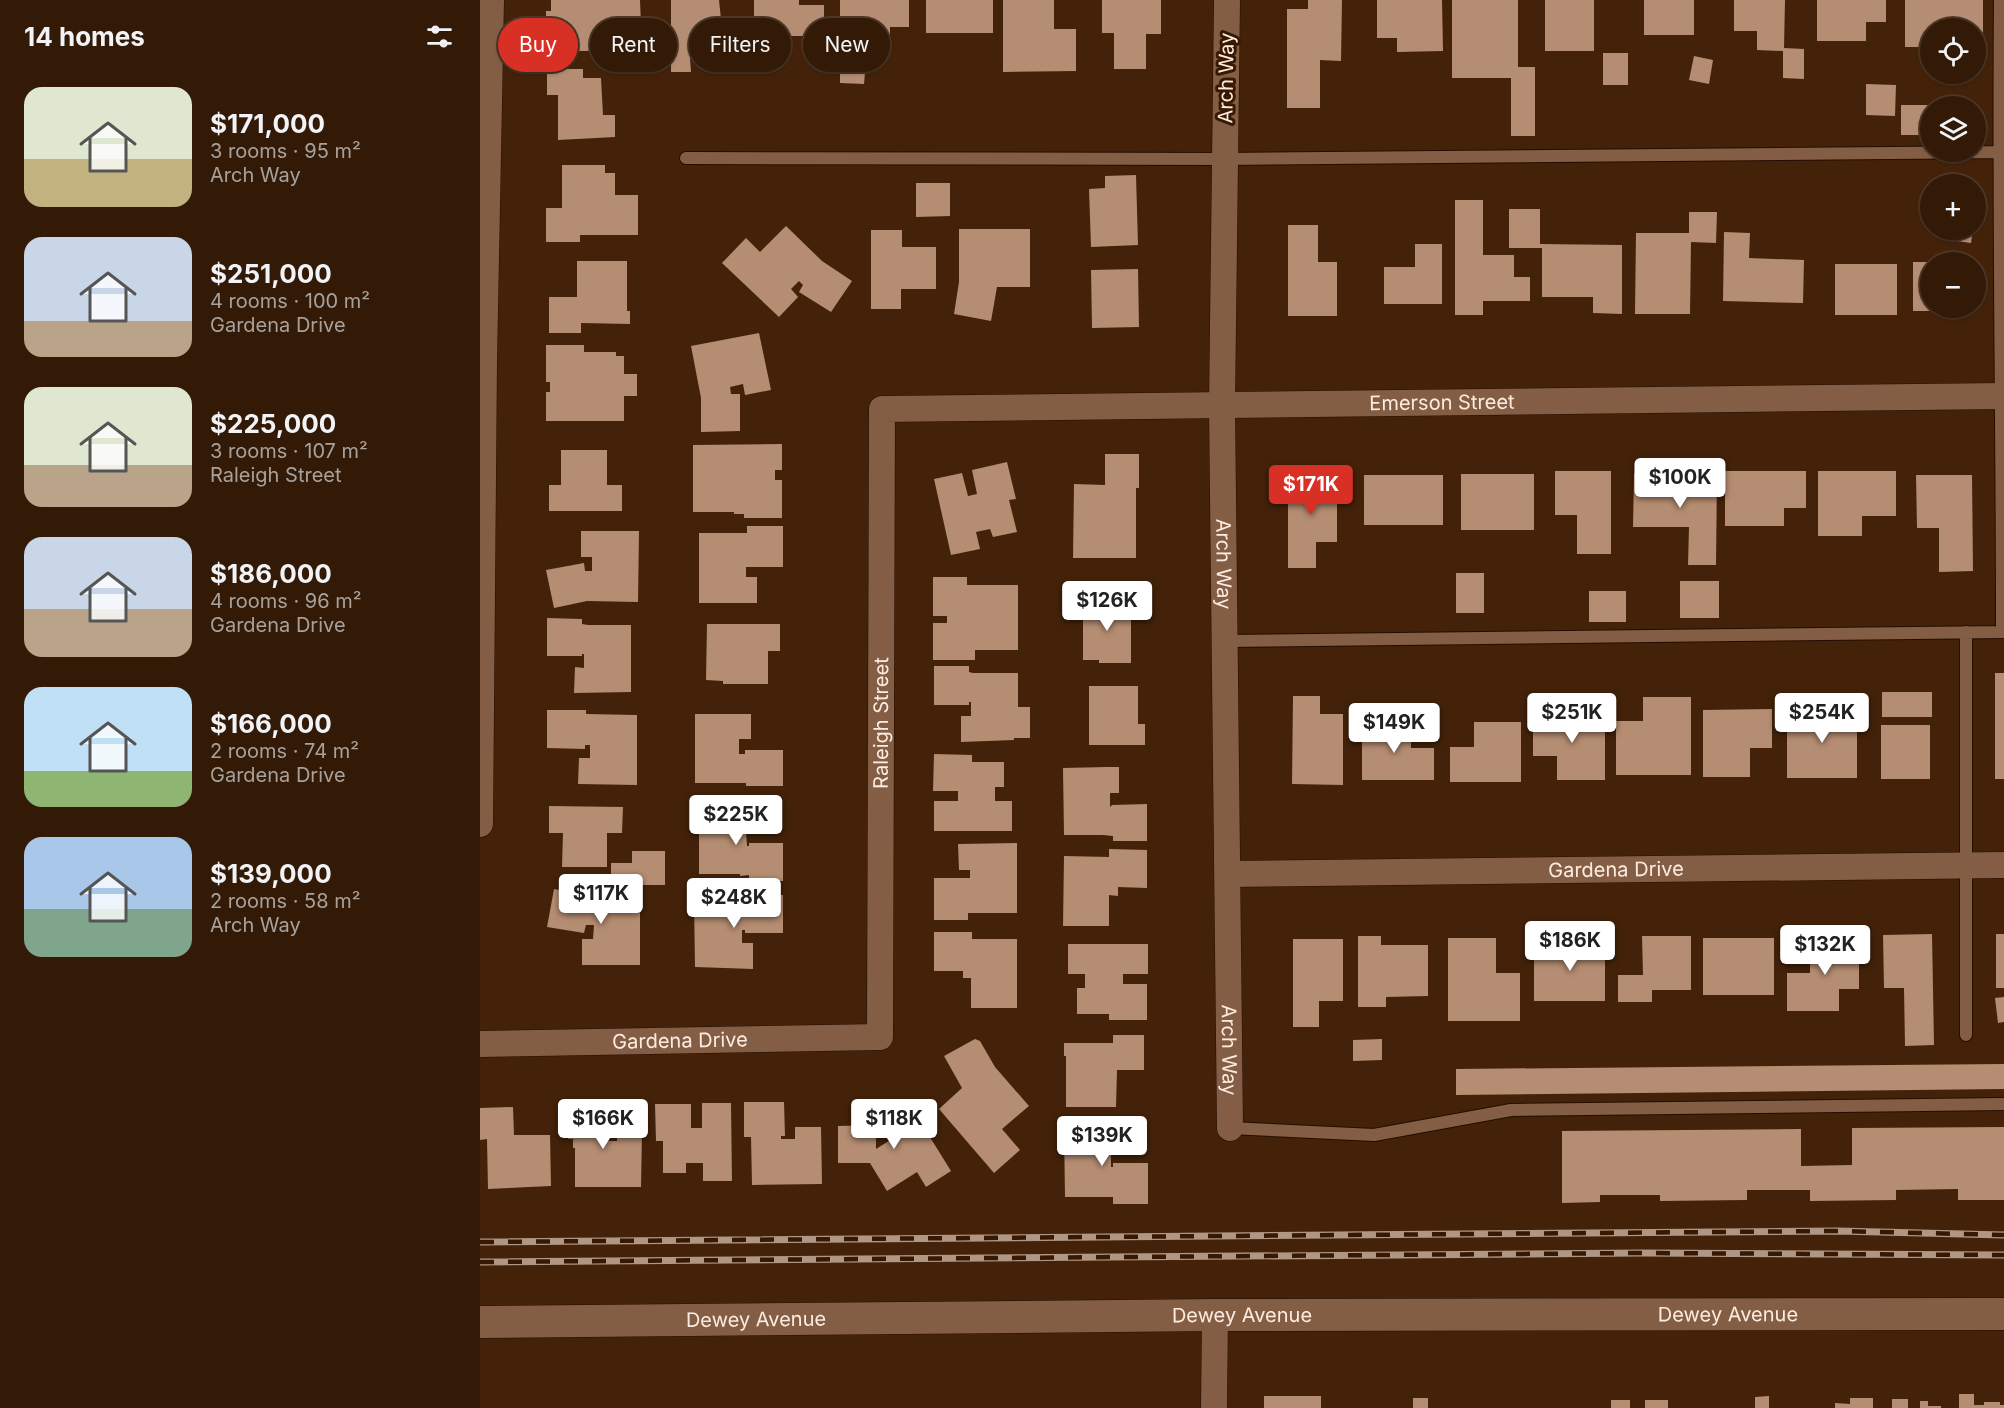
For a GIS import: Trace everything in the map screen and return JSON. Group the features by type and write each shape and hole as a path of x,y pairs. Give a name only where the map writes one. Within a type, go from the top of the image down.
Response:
{"street":[{"path":"480,824 484,362 491,0"},
{"name":"Arch Way","path":"1227,0 1222,406 1230,1128"},
{"name":"Emerson Street","path":"882,409 2003,396"},
{"name":"Raleigh Street","path":"880,1037 882,409"},
{"name":"Gardena Drive","path":"1228,874 2004,865"},
{"name":"Gardena Drive","path":"480,1044 880,1037"},
{"name":"Dewey Avenue","path":"480,1322 1215,1315 2004,1314"},
{"path":"1215,1315 1215,1408"}],"lane":[{"path":"1225,641 2003,632 2000,0"},
{"path":"686,158 1225,159 2001,152"},
{"path":"1966,632 1966,1035"},
{"path":"1230,1128 1374,1135 1511,1110 2004,1104"}],"building":[{"path":"551,0 640,0 641,18 590,18 590,51 578,51 578,18 546,18 546,11 551,11"},
{"path":"671,0 719,0 721,18 689,18 689,72 677,72 677,18 671,18"},
{"path":"754,0 799,0 799,5 824,5 824,18 803,18 803,36 791,36 791,18 754,18"},
{"path":"840,0 909,0 909,27 890,27 890,18 840,18"},
{"path":"926,0 993,0 993,33 926,33"},
{"path":"1003,0 1054,0 1054,29 1076,29 1076,71 1003,72"},
{"path":"1102,0 1161,0 1161,34 1146,34 1146,69 1114,69 1114,33 1102,33"},
{"path":"1308,0 1342,0 1341,61 1320,60 1320,108 1287,108 1287,9 1308,9"},
{"path":"1377,0 1442,0 1443,51 1397,52 1397,38 1377,38"},
{"path":"1452,0 1518,0 1518,67 1535,67 1535,136 1511,136 1511,78 1452,78"},
{"path":"1545,0 1594,0 1594,51 1545,51"},
{"path":"1644,0 1694,0 1694,35 1644,35"},
{"path":"1734,0 1785,0 1784,48 1804,49 1804,79 1783,78 1783,51 1757,50 1757,31 1734,31"},
{"path":"1817,0 1886,0 1886,22 1866,22 1866,41 1817,41"},
{"path":"1905,0 1983,0 1983,18 1920,18 1920,47 1905,47"},
{"path":"1603,53 1628,53 1628,85 1603,85"},
{"path":"1694,56 1713,60 1709,84 1689,80"},
{"path":"578,69 583,69 583,78 601,78 603,115 615,115 615,137 558,140 558,95 547,95 547,72 578,72"},
{"path":"840,72 865,72 864,84 840,83"},
{"path":"1866,84 1896,85 1895,116 1866,115"},
{"path":"1901,105 1920,105 1920,135 1901,135"},
{"path":"562,165 605,165 605,173 615,173 615,195 638,195 638,235 580,235 580,242 546,242 546,208 562,208"},
{"path":"1136,175 1138,245 1091,247 1089,189 1105,188 1105,176"},
{"path":"916,183 950,183 950,216 916,217"},
{"path":"1455,200 1483,200 1483,255 1514,255 1514,277 1530,277 1530,301 1483,301 1483,315 1455,315"},
{"path":"1509,209 1540,209 1540,244 1622,245 1622,314 1593,313 1593,297 1542,297 1542,248 1509,248"},
{"path":"1689,212 1717,212 1716,243 1691,242 1690,314 1635,314 1636,233 1689,233"},
{"path":"1288,225 1318,225 1318,262 1337,262 1337,316 1288,316"},
{"path":"786,226 822,261 852,281 831,312 799,292 803,285 799,281 791,289 798,297 779,317 722,263 746,238 760,252"},
{"path":"959,229 1030,229 1030,287 997,287 991,321 954,314 959,282"},
{"path":"871,230 902,230 902,247 936,247 936,289 901,289 901,309 871,309"},
{"path":"1724,232 1750,233 1749,258 1804,260 1803,303 1723,301"},
{"path":"1949,240 1971,240 1971,243"},
{"path":"1415,244 1442,244 1442,304 1384,304 1384,267 1415,267"},
{"path":"577,261 627,261 627,311 630,311 630,324 581,323 581,333 549,333 549,297 577,297"},
{"path":"1913,262 1920,262 1920,311 1913,311"},
{"path":"1835,264 1897,264 1897,315 1835,315"},
{"path":"1138,269 1139,327 1092,328 1091,270"},
{"path":"759,333 771,390 745,395 743,384 730,387 731,394 740,394 740,431 701,432 701,398 691,346"},
{"path":"546,345 584,345 584,352 616,352 616,356 624,356 624,374 637,374 637,396 624,396 624,421 546,421 546,392 550,392 550,382 546,382"},
{"path":"782,444 782,470 775,470 775,480 782,480 782,518 744,518 744,514 734,514 734,512 693,512 693,445"},
{"path":"561,450 607,450 607,485 622,485 622,511 549,511 549,485 561,485"},
{"path":"1105,454 1139,454 1139,488 1136,488 1136,558 1073,558 1074,484 1105,485"},
{"path":"1007,462 1016,499 1009,500 1017,532 993,537 990,529 976,532 980,549 951,555 934,479 962,473 968,496 977,494 972,470"},
{"path":"1555,471 1611,471 1611,554 1577,554 1577,515 1555,515"},
{"path":"1725,471 1806,471 1806,508 1784,508 1784,526 1725,526"},
{"path":"1818,471 1896,471 1896,516 1862,516 1862,536 1818,536"},
{"path":"1634,473 1717,474 1716,565 1688,565 1689,527 1633,527"},
{"path":"1288,474 1337,474 1337,542 1316,542 1316,568 1288,568"},
{"path":"1461,474 1534,474 1534,530 1461,530"},
{"path":"1364,475 1443,475 1443,525 1364,525"},
{"path":"1916,475 1972,475 1973,571 1939,572 1939,528 1917,528"},
{"path":"747,526 783,526 783,567 746,567 746,577 757,577 757,603 699,603 699,533 747,533"},
{"path":"581,531 639,531 638,602 587,601 554,608 546,570 584,563 585,571 592,571 592,557 581,557"},
{"path":"1456,573 1484,573 1484,613 1456,613"},
{"path":"933,577 967,577 967,585 1018,585 1018,650 975,650 975,660 933,660 933,623 947,623 947,616 933,616"},
{"path":"1680,581 1719,581 1719,618 1680,618"},
{"path":"1589,591 1626,591 1626,622 1589,622"},
{"path":"1083,601 1131,601 1131,663 1099,663 1099,660 1083,660"},
{"path":"547,618 582,619 582,624 588,625 631,625 631,692 574,693 575,667 584,668 584,654 582,656 547,656"},
{"path":"707,624 780,624 780,651 768,651 768,684 723,684 723,681 706,680"},
{"path":"934,666 969,666 969,672 973,673 1018,673 1018,707 1030,707 1030,738 961,742 961,716 971,716 971,702 969,705 934,705"},
{"path":"1995,673 2004,673 2004,779 1995,779"},
{"path":"1089,686 1138,686 1138,724 1145,724 1145,745 1089,745"},
{"path":"1882,692 1932,692 1932,717 1882,717"},
{"path":"1293,696 1320,696 1320,714 1343,714 1343,785 1292,784"},
{"path":"1643,697 1691,697 1691,775 1616,775 1616,721 1643,721"},
{"path":"1772,709 1772,748 1750,748 1750,777 1703,777 1703,710"},
{"path":"547,710 586,710 586,714 637,715 637,785 578,784 579,758 590,758 590,745 585,745 585,749 547,748"},
{"path":"1787,711 1857,711 1857,778 1787,778"},
{"path":"695,714 751,714 751,739 739,739 739,754 745,754 745,750 783,750 783,786 695,783"},
{"path":"1533,714 1605,714 1605,780 1557,780 1557,756 1533,756"},
{"path":"1474,722 1521,722 1521,782 1450,782 1450,747 1474,747"},
{"path":"1362,723 1411,723 1411,748 1434,748 1434,780 1362,780"},
{"path":"1881,725 1930,725 1930,779 1881,779"},
{"path":"934,754 972,755 972,762 1004,762 1004,787 995,787 995,801 1012,801 1012,831 934,831 934,801 958,801 958,791 933,791"},
{"path":"1119,767 1119,793 1110,793 1110,807 1112,805 1147,804 1147,841 1113,841 1113,836 1103,835 1064,835 1063,768"},
{"path":"549,806 623,807 622,833 607,833 607,867 562,867 563,833 549,833"},
{"path":"699,807 755,807 755,832 746,832 747,846 749,843 783,843 783,881 749,881 749,875 740,876 740,874 699,874"},
{"path":"1017,843 1017,913 968,913 968,920 934,920 934,878 970,878 970,870 959,870 958,844"},
{"path":"1109,849 1147,850 1147,888 1118,887 1118,896 1109,895 1109,926 1063,926 1064,856 1109,857"},
{"path":"632,851 665,851 665,885 611,885 611,863 632,863"},
{"path":"554,889 589,895 640,895 640,965 582,965 582,939 593,939 594,925 586,925 584,933 547,927"},
{"path":"745,895 783,895 783,933 745,933 745,930 742,930 742,943 753,943 753,969 695,967 694,901 735,901 745,899"},
{"path":"934,932 972,932 972,939 1017,939 1017,1008 971,1008 971,978 963,978 963,971 934,971"},
{"path":"1932,934 1934,1045 1905,1046 1904,988 1884,988 1883,935"},
{"path":"1996,934 2004,934 2004,988 1996,988"},
{"path":"1358,936 1381,936 1381,945 1428,945 1428,996 1386,997 1386,1007 1358,1007"},
{"path":"1642,936 1691,936 1691,990 1652,990 1652,1002 1618,1002 1618,975 1643,975"},
{"path":"1448,938 1496,938 1496,973 1520,973 1520,1021 1448,1021"},
{"path":"1703,938 1774,938 1774,995 1703,995"},
{"path":"1810,938 1859,938 1859,989 1839,989 1839,1011 1787,1011 1787,973 1810,973"},
{"path":"1293,939 1343,939 1343,1001 1319,1001 1319,1027 1293,1027"},
{"path":"1534,942 1605,942 1605,1001 1534,1001"},
{"path":"1068,944 1148,944 1148,974 1123,974 1123,984 1147,984 1147,1020 1109,1020 1109,1014 1077,1014 1077,988 1085,988 1085,974 1068,974"},
{"path":"2004,997 2004,1022 1998,1023 1995,998"},
{"path":"1113,1035 1144,1035 1144,1070 1117,1070 1116,1107 1066,1107 1064,1043 1113,1043"},
{"path":"975,1039 980,1041 995,1067 1029,1106 1002,1129 1020,1150 994,1173 939,1109 962,1088 944,1056"},
{"path":"1382,1039 1382,1060 1353,1061 1353,1040"},
{"path":"2004,1064 2004,1089 1456,1095 1456,1069"},
{"path":"744,1102 784,1102 785,1136 781,1136 781,1139 795,1139 795,1127 821,1127 822,1184 752,1185 751,1137 744,1137"},
{"path":"702,1103 731,1103 732,1181 703,1181 703,1163 686,1163 686,1173 663,1173 663,1141 656,1141 655,1104 691,1104 691,1128 702,1128"},
{"path":"568,1104 605,1104 605,1139 603,1141 617,1141 617,1131 642,1132 641,1187 575,1187 575,1148 573,1148 573,1139 568,1139"},
{"path":"910,1105 951,1171 926,1187 917,1172 887,1191 870,1163 838,1163 838,1126 876,1125 876,1149 895,1137 884,1121"},
{"path":"513,1107 514,1135 550,1135 551,1186 488,1189 487,1139 480,1140 480,1108"},
{"path":"1064,1127 1122,1127 1122,1152 1111,1152 1111,1167 1113,1163 1148,1163 1148,1204 1113,1204 1113,1197 1065,1197"},
{"path":"2004,1127 2004,1200 1958,1200 1958,1189 1896,1190 1896,1200 1810,1201 1810,1190 1747,1190 1747,1200 1660,1201 1660,1195 1600,1195 1600,1202 1562,1203 1562,1131 1801,1129 1801,1166 1852,1165 1852,1128"},
{"path":"1959,1394 1974,1394 1974,1405 1984,1405 1984,1402 2000,1402 2004,1408 1959,1408"},
{"path":"1264,1396 1321,1396 1321,1408 1264,1408"},
{"path":"1769,1396 1769,1408 1755,1408 1755,1397"},
{"path":"1413,1398 1428,1398 1428,1408 1413,1408"},
{"path":"1850,1398 1873,1398 1873,1408 1835,1408 1835,1403 1850,1404"},
{"path":"1892,1399 1908,1399 1908,1408 1892,1408"},
{"path":"1611,1400 1630,1400 1630,1408 1611,1408"},
{"path":"1645,1400 1668,1400 1668,1408 1645,1408"},
{"path":"1920,1401 1928,1401 1928,1406 1941,1406 1941,1408 1920,1408"}],"railway":[{"path":"480,1242 1838,1231 2004,1235"},
{"path":"480,1262 1641,1253 2004,1255"}]}
